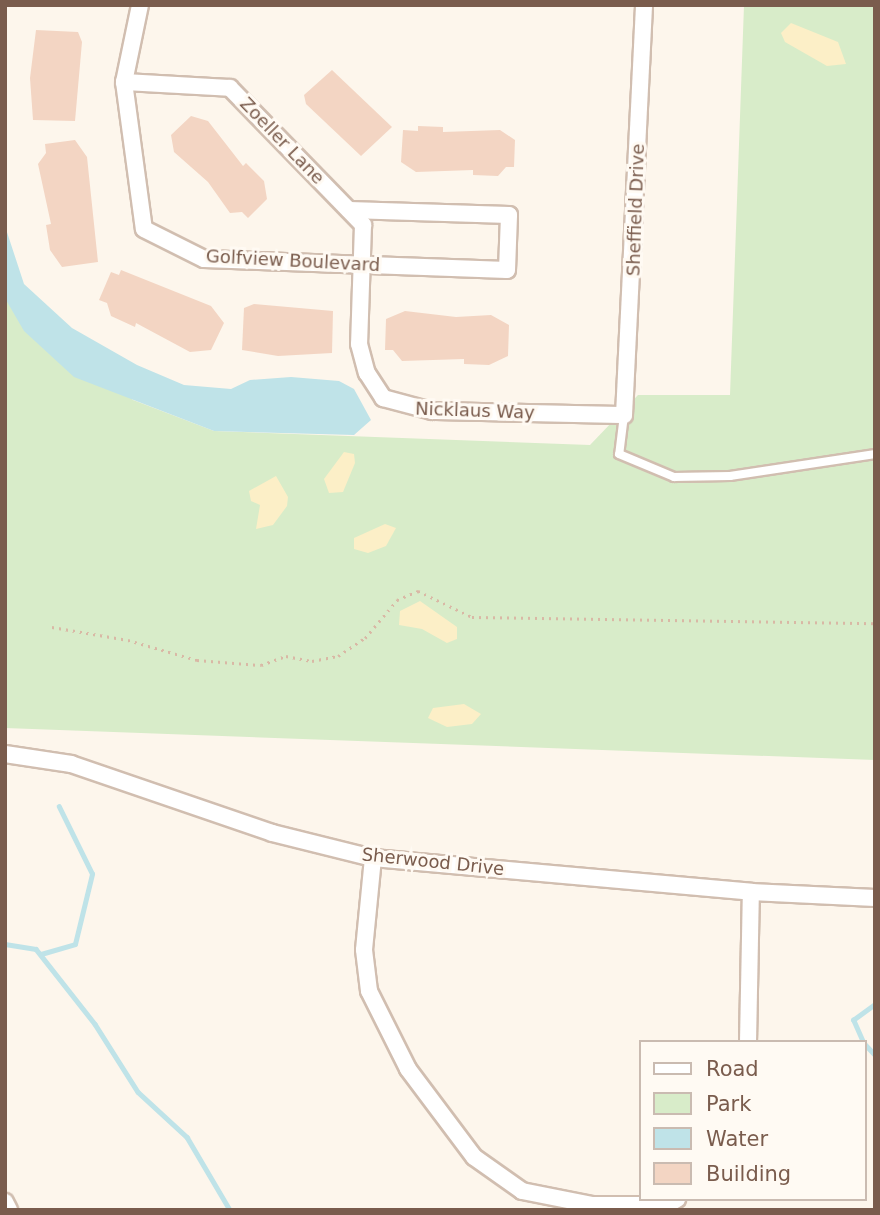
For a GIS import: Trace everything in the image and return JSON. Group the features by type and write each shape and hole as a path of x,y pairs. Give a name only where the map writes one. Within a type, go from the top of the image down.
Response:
{"street":[{"name":"Golfview Boulevard","path":"139,5 124,82 144,229 204,259 507,270 509,215 349,210"},
{"name":"Sheffield Drive","path":"624,415 644,5"},
{"name":"Zoeller Lane","path":"124,82 230,88 363,225 362,265"},
{"name":"Nicklaus Way","path":"362,265 359,344 366,373 383,398 432,411 624,415"},
{"name":"Sherwood Drive","path":"5,754 71,764 272,833 373,858 751,892 875,898"},
{"path":"373,858 364,950 369,991 408,1069 474,1157 522,1191 593,1205 667,1205 674,1201"},
{"path":"748,1040 751,892"},
{"path":"5,1202 9,1210"}],"lane":[{"path":"624,415 619,454 674,477 730,476 875,454"}],"path":[{"path":"52,627 128,640 197,660 261,665 286,656 312,661 338,656 365,638 397,600 418,591 451,612 472,617 875,623"}],"green space":[{"path":"744,5 875,5 875,760 5,728 5,298 133,400 214,431 590,445 638,395 730,395"}],"sand":[{"path":"791,23 838,42 846,64 827,66 785,42 781,33"},
{"path":"344,452 354,454 355,463 343,492 329,493 324,479"},
{"path":"276,476 288,497 287,506 273,525 256,529 260,505 251,501 249,491"},
{"path":"385,524 396,528 386,546 368,553 354,549 354,538"},
{"path":"420,601 457,627 457,639 447,643 422,629 399,625 400,611"},
{"path":"464,704 481,714 472,724 447,727 428,718 433,708"}],"water":[{"path":"5,226 24,284 72,328 137,365 184,385 231,389 250,380 291,377 339,381 354,389 371,420 354,435 214,431 74,377 24,331 6,300"}],"building":[{"path":"36,30 78,32 82,42 75,121 33,120 30,78"},
{"path":"332,70 392,127 361,156 306,104 304,95"},
{"path":"191,116 208,121 243,166 246,163 264,181 267,199 248,218 242,212 230,213 208,182 174,152 171,135"},
{"path":"418,126 443,127 443,132 500,130 515,140 514,167 506,167 498,176 473,175 473,170 416,172 401,162 403,130 418,131"},
{"path":"75,140 87,157 98,262 62,267 50,250 46,225 51,224 38,164 46,153 45,144"},
{"path":"121,270 211,306 224,323 211,350 190,352 136,323 135,327 111,316 107,303 99,300 111,272 119,275"},
{"path":"254,304 333,311 332,353 278,356 242,350 244,308"},
{"path":"405,311 456,317 491,315 509,325 508,356 489,365 464,364 464,359 402,361 393,350 385,350 386,319"}],"waterway":[{"path":"41,954 75,944 92,874 59,807"},
{"path":"5,944 36,949 95,1024 138,1092 187,1137 230,1210"},
{"path":"862,1040 853,1020 875,1004"},
{"path":"866,1045 875,1055"}]}
